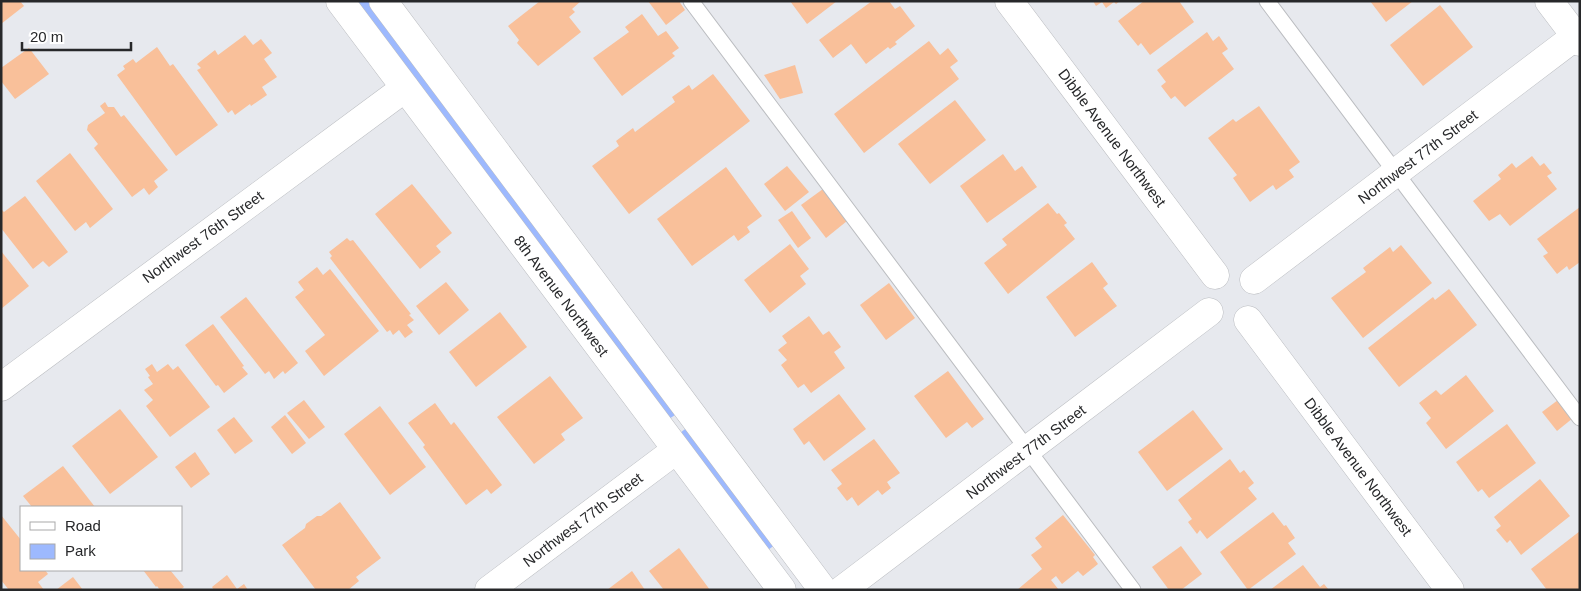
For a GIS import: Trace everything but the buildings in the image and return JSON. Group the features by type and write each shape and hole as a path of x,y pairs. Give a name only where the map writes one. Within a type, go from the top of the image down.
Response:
{"street":[{"name":"8th Avenue Northwest","path":"340,1 782,590"},
{"path":"383,1 824,590"},
{"name":"Dibble Avenue Northwest","path":"1009,1 1215,275"},
{"path":"1549,1 1578,37"},
{"name":"Northwest 77th Street","path":"1254,280 1578,37"},
{"name":"Northwest 76th Street","path":"1,387 405,88"},
{"path":"1223,271 1243,271 1254,280 1260,292 1258,310 1248,320 1236,325 1219,322 1210,312 1205,300 1208,284 1215,275 1223,271"},
{"name":"Northwest 77th Street","path":"842,590 1210,312"},
{"name":"Dibble Avenue Northwest","path":"1248,320 1450,590"},
{"name":"Northwest 77th Street","path":"489,590 676,450"}],"lane":[{"path":"691,1 1133,590"},
{"path":"1267,1 1580,418"}],"green space":[{"path":"357,1 371,1 678,413 669,419"},
{"path":"689,426 776,544 768,550 680,433"}]}
